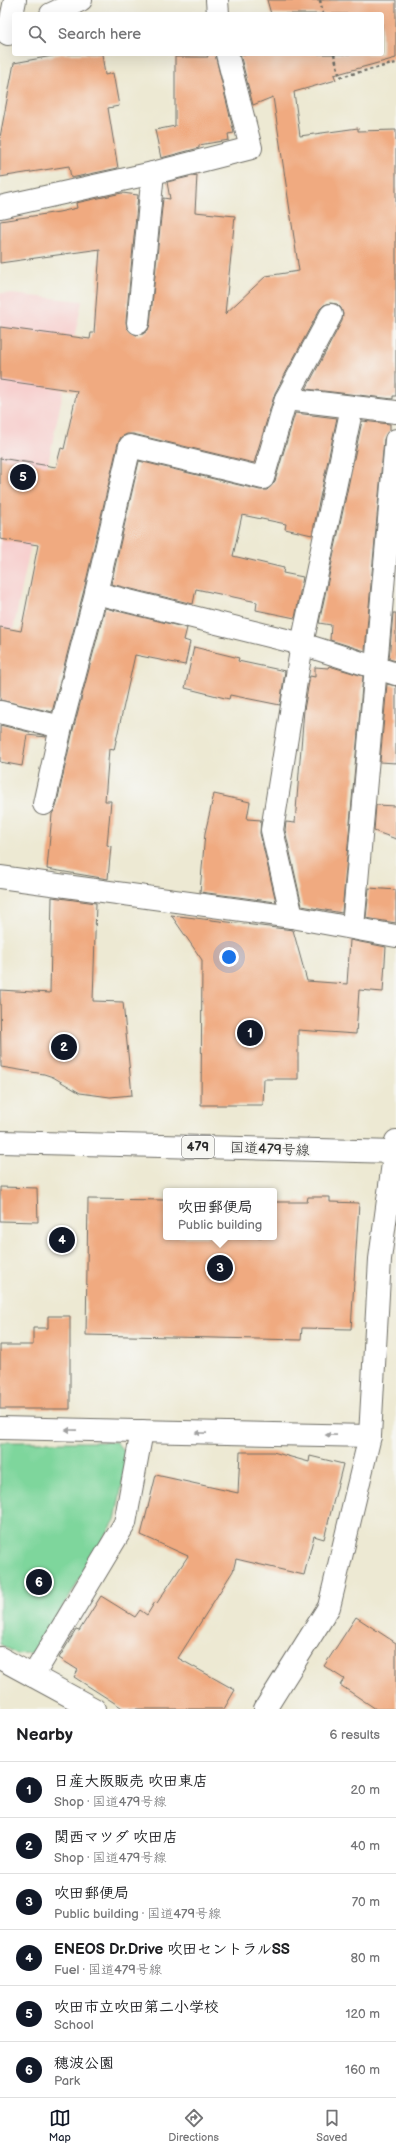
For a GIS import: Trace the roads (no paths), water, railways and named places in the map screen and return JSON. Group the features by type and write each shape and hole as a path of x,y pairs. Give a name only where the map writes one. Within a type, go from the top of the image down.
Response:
{"main road":[{"path":"12,12 15,0"},
{"path":"55,12 81,0"},
{"path":"217,0 218,12"},
{"path":"7,34 12,13"},
{"path":"0,207 153,173 251,148 228,56"},
{"path":"138,323 153,173"},
{"path":"44,804 61,727 96,593 130,446 263,478 286,399 331,316"},
{"path":"286,399 396,412"},
{"path":"292,917 272,830 302,644 352,407"},
{"path":"353,927 375,666 391,548 396,440"},
{"path":"96,593 302,644 375,666 396,674"},
{"path":"0,712 61,727"},
{"path":"0,877 292,917 396,936"},
{"name":"国道479号線","path":"0,1142 396,1148"},
{"path":"265,1709 329,1607 370,1436 388,1264 396,1148"},
{"path":"0,1428 370,1436"},
{"path":"33,1676 125,1523 142,1431"},
{"path":"0,1658 94,1709"}],"place":[{"name":"吹田市立吹田第二小学校","path":"23,477"},
{"name":"日産大阪販売 吹田東店","path":"250,1033"},
{"name":"関西マツダ 吹田店","path":"64,1047"},
{"name":"ENEOS Dr.Drive 吹田セントラルSS","path":"62,1240"},
{"name":"吹田郵便局","path":"220,1268"},
{"name":"穂波公園","path":"39,1582"}]}
